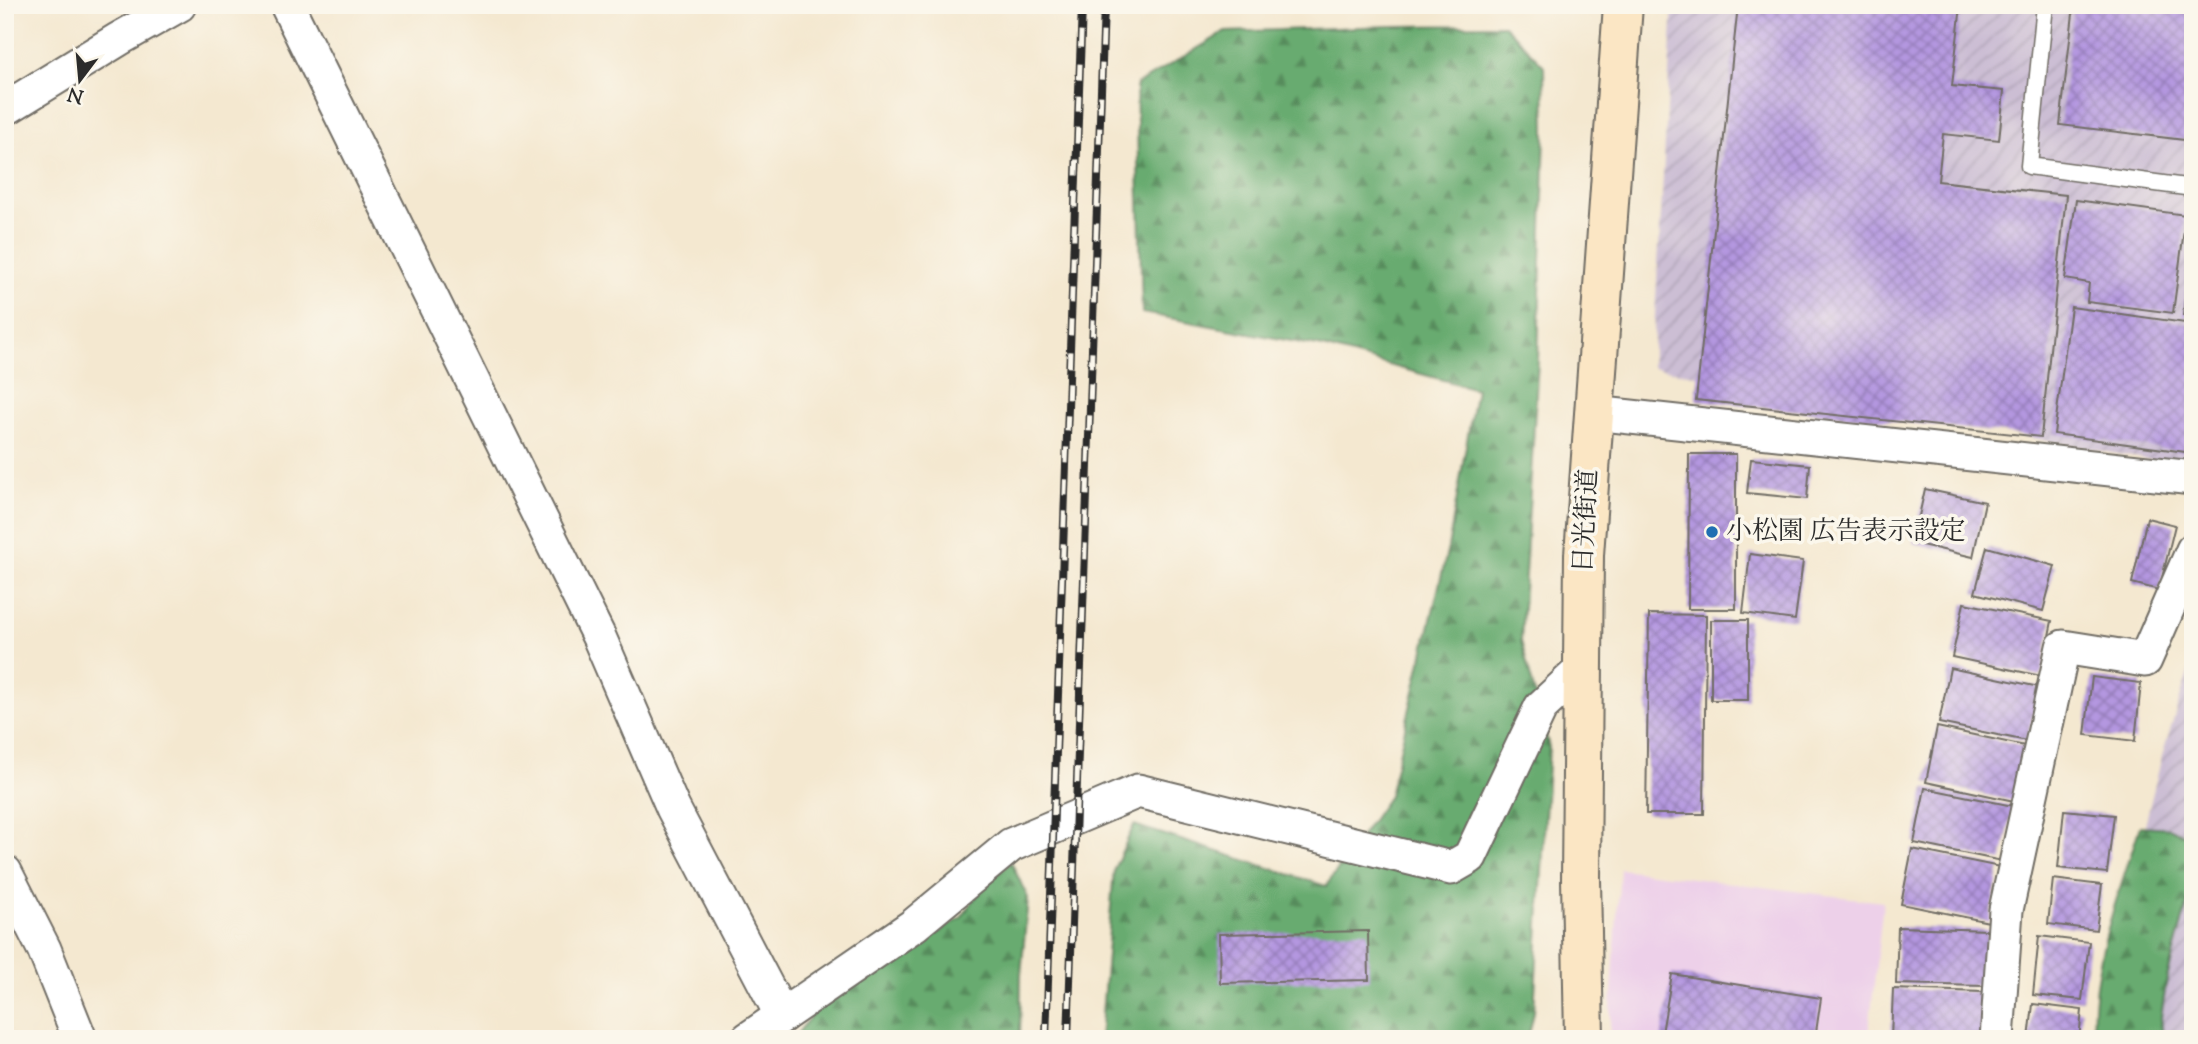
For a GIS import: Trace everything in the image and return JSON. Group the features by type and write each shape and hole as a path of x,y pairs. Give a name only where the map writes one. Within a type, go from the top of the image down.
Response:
{"main road":[{"name":"日光街道","path":"1584,1039 1581,879 1584,555 1623,5"}],"street":[{"path":"5,109 118,39 179,5"},
{"path":"287,5 599,637 673,808 782,1016"},
{"path":"1594,413 2193,478"},
{"path":"1997,1039 2006,910 2063,647 2145,660 2193,550"},
{"path":"748,1039 914,925 1012,845 1138,791 1451,868 1471,857 1541,707 1583,668"},
{"path":"5,872 44,949 80,1039"}],"lane":[{"path":"2045,5 2029,166 2193,188"}],"shaded area":[{"path":"1673,5 2193,5 2193,465 2161,462 1652,367"},
{"path":"2193,657 2193,1039 2095,1039 2094,1030 2162,756"},
{"path":"1620,869 1883,902 1868,1039 1609,1039"}],"green space":[{"path":"1504,25 1544,66 1545,131 1538,360 1521,641 1549,747 1534,1012 1528,1039 1100,1039 1114,869 1134,825 1326,886 1389,796 1448,548 1476,389 1323,347 1142,313 1136,85 1225,32"},
{"path":"2140,826 2171,828 2191,838 2193,842 2193,893 2186,908 2167,978 2161,1017 2163,1039 2094,1039 2096,984 2101,957"},
{"path":"1011,862 1028,898 1021,975 1020,1039 793,1039 817,1008 854,981 903,955 961,918 983,887"}],"building":[{"path":"1738,5 1961,5 1952,86 2004,91 1999,140 1943,134 1938,181 2066,195 2041,437 1696,400"},
{"path":"2074,5 2193,5 2193,141 2060,125"},
{"path":"2076,200 2186,215 2173,313 2087,302 2089,283 2065,279"},
{"path":"2193,240 2193,316 2183,315"},
{"path":"2071,307 2193,324 2193,453 2054,434"},
{"name":"小松園 広告表示設定","path":"1689,454 1736,454 1736,609 1688,609"},
{"path":"1751,459 1810,465 1807,499 1747,493"},
{"path":"1925,489 1985,502 1973,557 1913,543"},
{"path":"2147,518 2175,525 2159,590 2132,583"},
{"path":"1987,547 2055,566 2043,611 1975,593"},
{"path":"1750,554 1803,561 1795,620 1743,613"},
{"path":"1964,603 2052,621 2041,676 1952,657"},
{"path":"1649,614 1706,615 1704,814 1646,814"},
{"path":"1711,620 1748,620 1748,700 1711,700"},
{"path":"1950,668 2039,687 2027,741 1939,723"},
{"path":"2092,677 2141,683 2135,741 2085,735"},
{"path":"1937,727 2025,746 2014,801 1926,782"},
{"path":"1925,788 2013,806 2002,861 1914,843"},
{"path":"2064,810 2114,815 2107,873 2058,868"},
{"path":"1912,849 2000,867 1989,922 1901,904"},
{"path":"2053,879 2102,885 2096,930 2048,924"},
{"path":"1898,927 1988,930 1986,986 1896,984"},
{"path":"1368,931 1369,980 1220,983 1219,934"},
{"path":"2039,936 2089,942 2082,1000 2033,995"},
{"path":"1672,974 1821,998 1815,1039 1661,1039"},
{"path":"1893,989 1983,992 1981,1039 1891,1039"},
{"path":"2033,1004 2082,1010 2079,1039 2029,1039"}],"railway":[{"path":"1046,1039 1082,5"},
{"path":"1068,1039 1104,5"}],"place":[{"name":"小松園 広告表示設定","path":"1712,532"}]}
